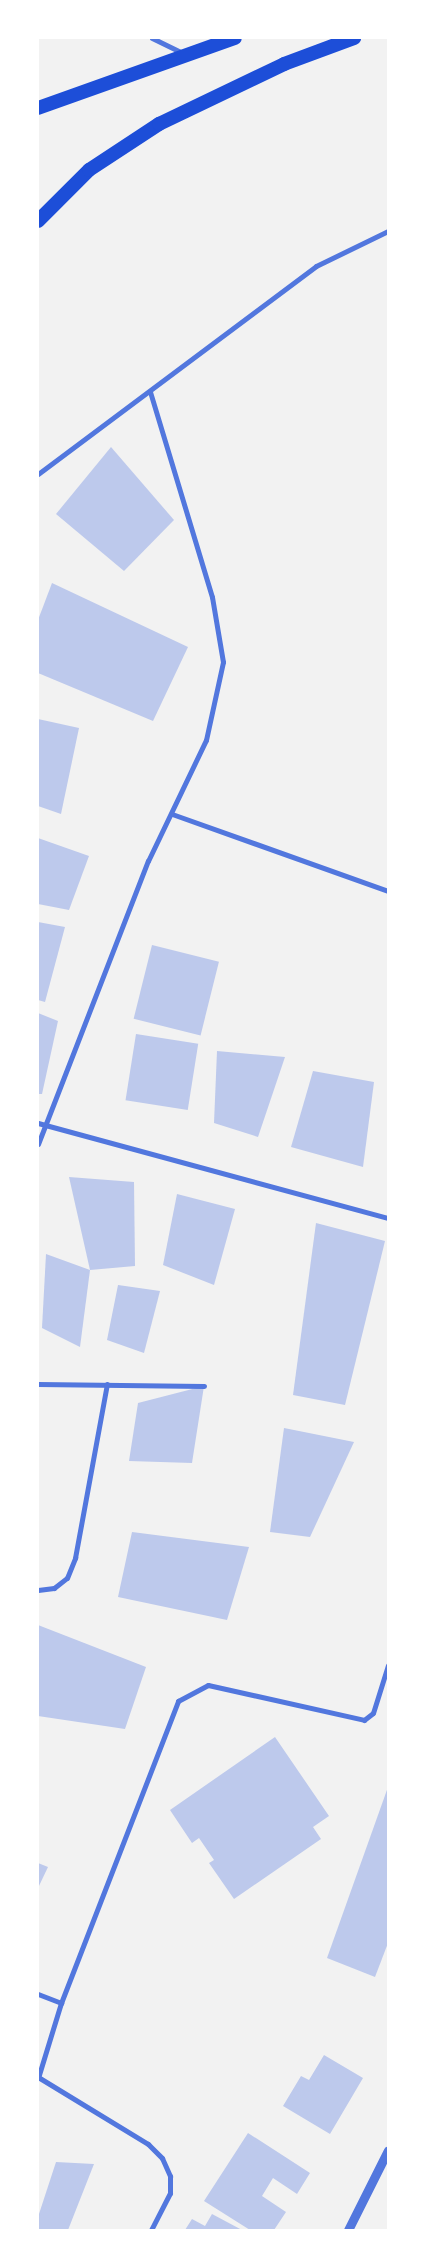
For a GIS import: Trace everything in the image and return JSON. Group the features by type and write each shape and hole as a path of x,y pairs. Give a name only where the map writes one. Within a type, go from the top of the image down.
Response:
{"highway":[{"path":"38,108 235,38"},
{"path":"38,221 89,170 159,124 284,64 354,38"}],"street":[{"path":"152,38 186,54"},
{"path":"38,474 316,266 388,232"},
{"path":"38,1144 40,1124 148,861 206,740 223,662 212,597 150,392"},
{"path":"172,814 388,891"},
{"path":"40,1124 388,1218"},
{"path":"38,1384 204,1386"},
{"path":"38,1590 54,1588 67,1578 75,1558 107,1384"},
{"path":"151,2230 170,2193 170,2176 162,2158 148,2144 38,2077 61,2002 178,1701 208,1685 364,1720 373,1712 388,1665"},
{"path":"38,1994 61,2002"},
{"path":"348,2230 388,2150"}],"building":[{"path":"111,447 174,520 124,571 56,514"},
{"path":"52,583 188,647 153,721 38,673 38,620"},
{"path":"38,719 79,728 61,814 38,806"},
{"path":"38,838 89,856 69,910 38,904"},
{"path":"38,922 65,927 45,1002 38,1000"},
{"path":"152,945 219,962 201,1035 134,1019"},
{"path":"38,1013 58,1021 42,1094 38,1094"},
{"path":"136,1034 198,1044 188,1110 126,1100"},
{"path":"217,1051 285,1057 258,1137 214,1123"},
{"path":"313,1071 374,1082 363,1167 291,1147"},
{"path":"69,1177 134,1182 135,1266 90,1270"},
{"path":"177,1194 235,1209 214,1285 163,1265"},
{"path":"316,1223 385,1241 345,1405 293,1395"},
{"path":"46,1254 90,1270 80,1347 42,1328"},
{"path":"118,1285 160,1291 144,1353 107,1340"},
{"path":"204,1386 192,1463 129,1461 138,1403"},
{"path":"284,1428 354,1442 310,1537 270,1532"},
{"path":"132,1532 249,1547 227,1620 118,1597"},
{"path":"38,1625 146,1667 125,1729 38,1716"},
{"path":"275,1737 329,1816 313,1827 321,1839 234,1899 209,1863 214,1860 199,1838 192,1843 170,1810"},
{"path":"388,1787 388,1943 375,1977 327,1958"},
{"path":"38,1863 48,1867 38,1888"},
{"path":"324,2055 363,2078 330,2134 283,2106 301,2076 309,2080"},
{"path":"248,2133 310,2173 297,2194 273,2178 262,2196 286,2212 274,2230 250,2230 204,2201"},
{"path":"56,2162 94,2164 68,2230 38,2230 38,2217"},
{"path":"212,2214 242,2230 185,2230 192,2219 205,2226"}]}
